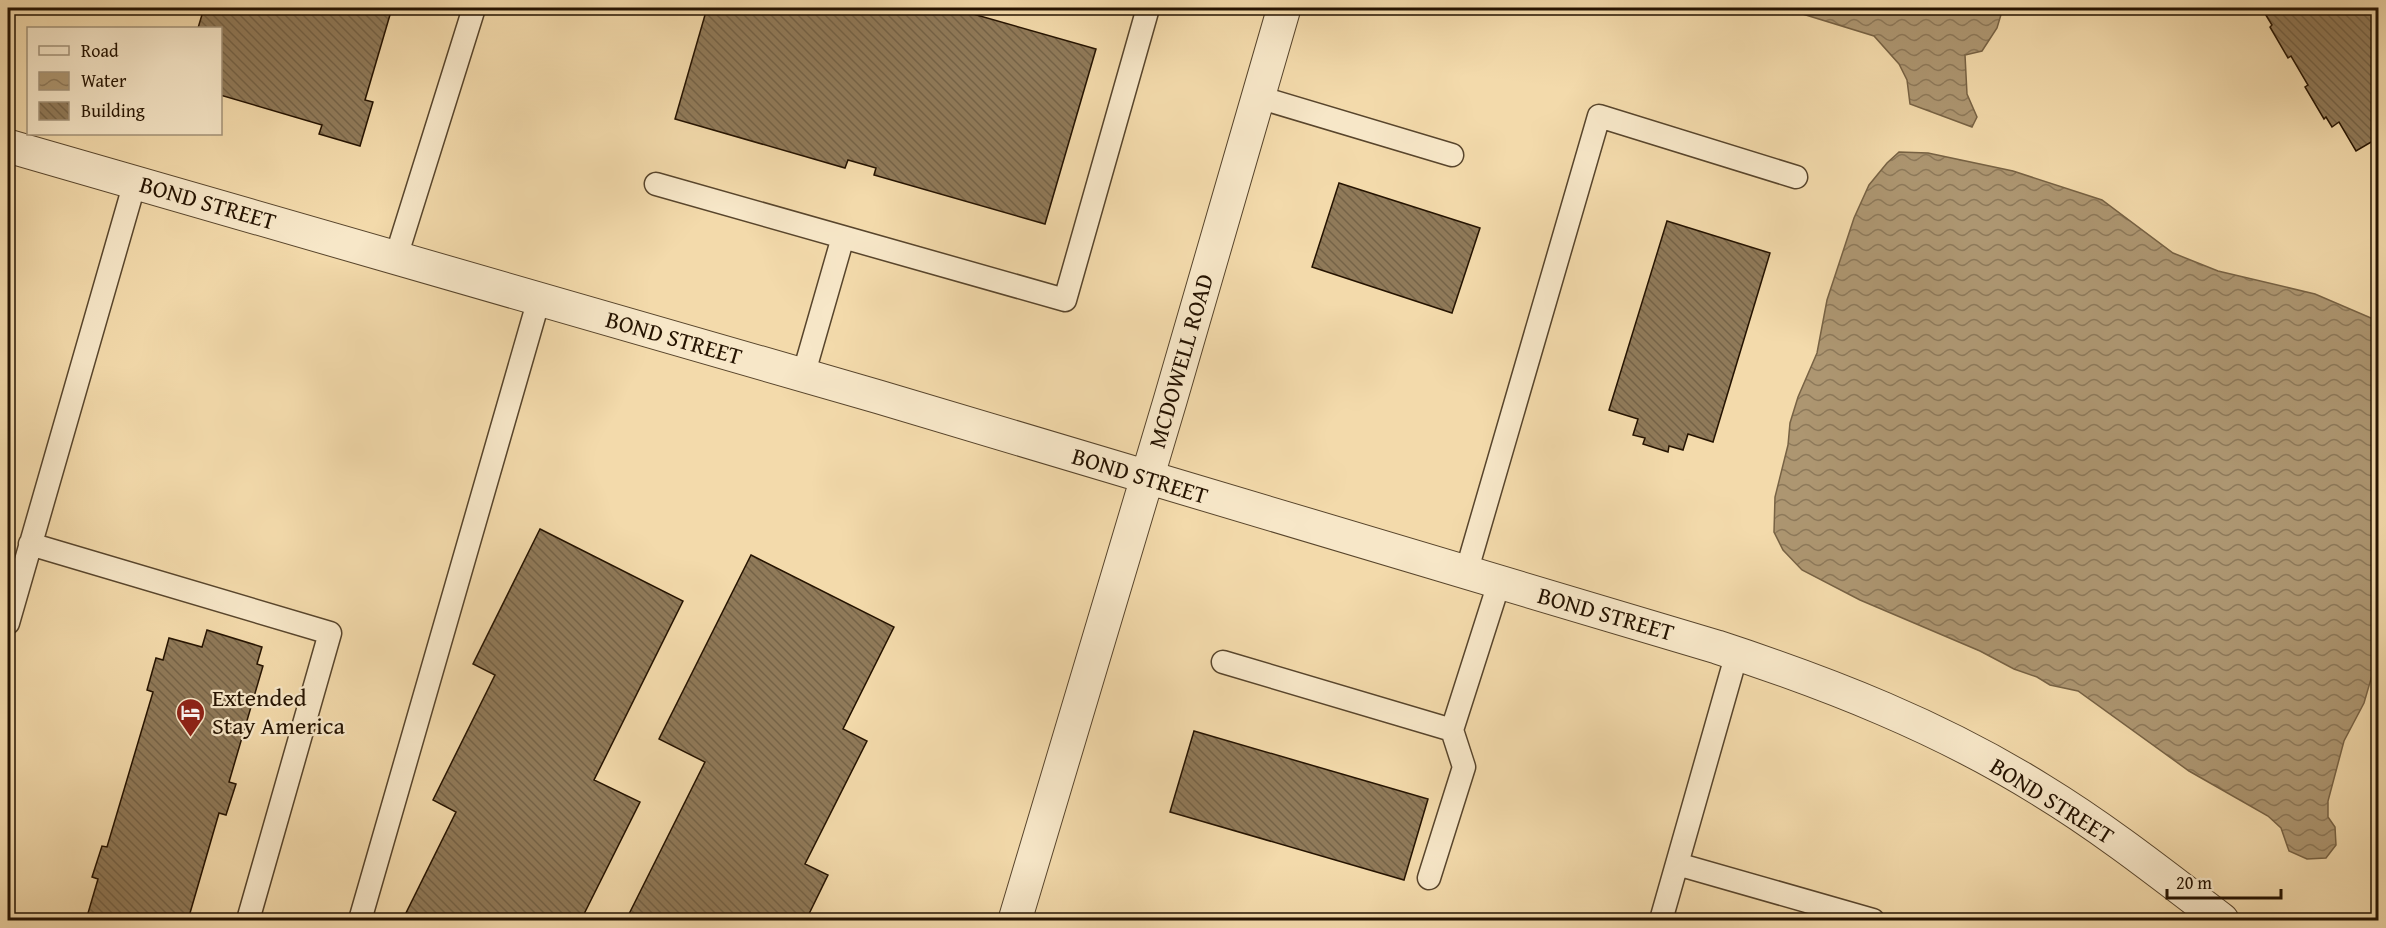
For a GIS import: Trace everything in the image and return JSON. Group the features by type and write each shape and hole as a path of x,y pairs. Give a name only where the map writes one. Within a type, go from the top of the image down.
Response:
{"street":[{"name":"MCDOWELL ROAD","path":"1015,921 1284,8"},
{"name":"BOND STREET","path":"8,146 803,376 1737,653 1825,683 1934,731 2040,789 2110,835 2222,921"}],"lane":[{"path":"396,257 474,8"},
{"path":"656,184 1065,300 1148,8"},
{"path":"1258,97 1452,155"},
{"path":"1467,573 1599,116 1796,177"},
{"path":"8,623 135,182"},
{"path":"803,376 843,237"},
{"path":"360,921 539,299"},
{"path":"30,544 330,633 248,921"},
{"path":"1430,878 1464,766 1452,730 1499,583"},
{"path":"1661,921 1737,653"},
{"path":"1223,662 1452,730"},
{"path":"1677,864 1873,921"}],"water":[{"path":"1783,8 2003,8 1997,28 1982,51 1965,55 1967,94 1977,117 1972,127 1910,104 1907,80 1899,64 1874,36"},
{"path":"1899,152 1928,153 2013,171 2102,200 2173,253 2218,271 2315,294 2378,321 2378,655 2364,703 2344,741 2328,801 2328,817 2335,827 2336,845 2326,858 2307,859 2289,851 2281,828 2268,816 2189,771 2078,691 2050,685 1980,651 1860,600 1802,570 1783,550 1774,532 1775,497 1788,445 1790,423 1798,397 1817,353 1827,300 1854,218 1869,185"}],"building":[{"path":"204,8 392,8 365,100 373,102 360,146 319,134 322,125 222,96 222,27 198,27"},
{"path":"707,8 952,8 1096,49 1045,224 874,175 876,168 848,160 845,168 675,119"},
{"path":"2258,8 2378,8 2378,138 2356,151 2339,122 2332,127 2326,117 2324,119 2305,87 2308,85 2291,56 2288,58 2270,27 2272,25 2264,12 2261,13"},
{"path":"1339,183 1480,228 1452,313 1312,267"},
{"path":"1667,221 1770,253 1713,442 1688,434 1683,450 1669,446 1668,452 1643,444 1645,438 1633,435 1638,419 1609,410"},
{"path":"540,529 683,601 594,780 640,802 581,920 421,920 406,913 456,812 433,800 495,675 473,664"},
{"path":"751,555 894,627 843,729 867,741 805,864 828,875 806,920 626,920 705,762 659,739"},
{"name":"Extended Stay America","path":"207,630 262,647 257,664 263,666 229,782 236,784 226,815 219,813 188,920 86,920 98,879 92,877 102,846 107,847 153,692 147,690 156,658 163,660 169,638 202,647"},
{"path":"1194,731 1428,799 1404,880 1170,812"}],"place":[{"name":"Extended Stay America","path":"191,738"}]}
